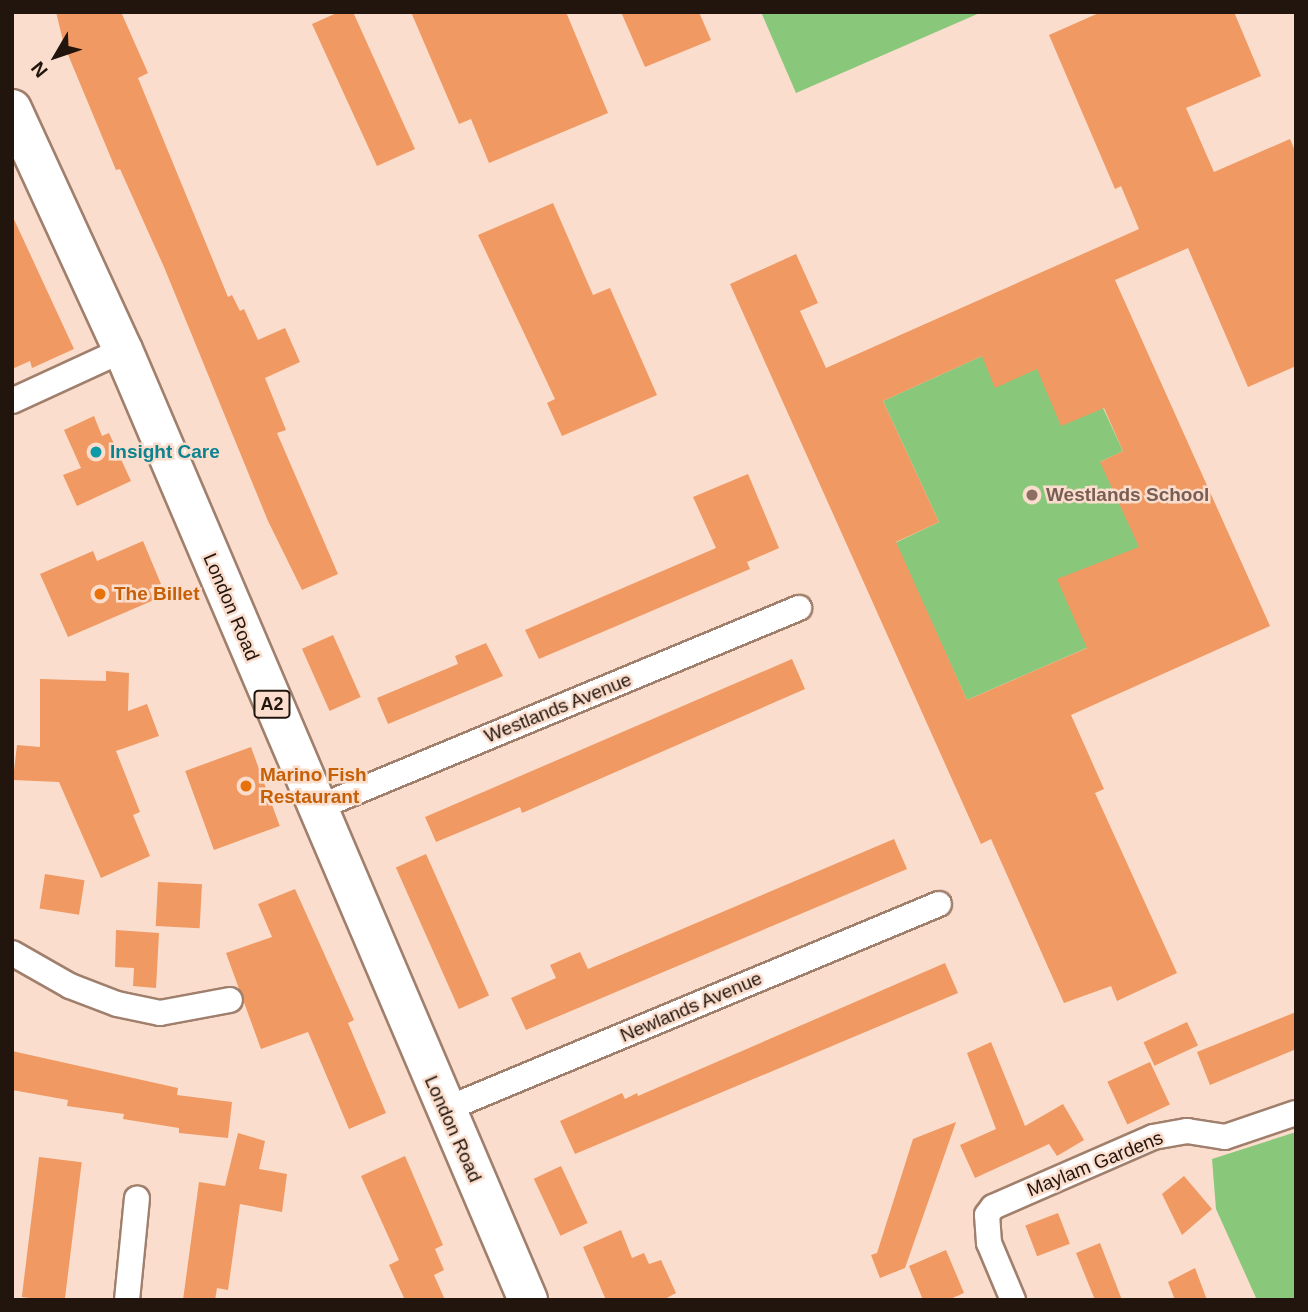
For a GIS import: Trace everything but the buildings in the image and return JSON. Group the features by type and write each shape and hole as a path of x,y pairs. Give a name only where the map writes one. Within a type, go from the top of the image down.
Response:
{"main road":[{"name":"London Road","path":"12,109 123,350 444,1110 528,1300"}],"street":[{"path":"12,401 123,350"},
{"name":"Westlands Avenue","path":"317,808 799,608"},
{"name":"Newlands Avenue","path":"444,1110 939,904"},
{"path":"12,953 70,986 117,1004 160,1013 230,1000"},
{"name":"Maylam Gardens","path":"1013,1300 989,1243 987,1216 993,1207 1153,1137 1186,1131 1225,1137 1296,1113"},
{"path":"127,1300 137,1198"}],"green space":[{"path":"761,12 982,12 796,93"},
{"path":"1089,307 1091,382 1123,451 1100,462 1208,595 967,700 895,543 939,522 883,401"},
{"path":"1296,1132 1296,1300 1257,1300 1216,1209 1212,1159"}],"place":[{"name":"Insight Care","path":"96,452"},
{"name":"Westlands School","path":"1032,495"},
{"name":"The Billet","path":"100,594"},
{"name":"Marino Fish Restaurant","path":"246,786"}]}
